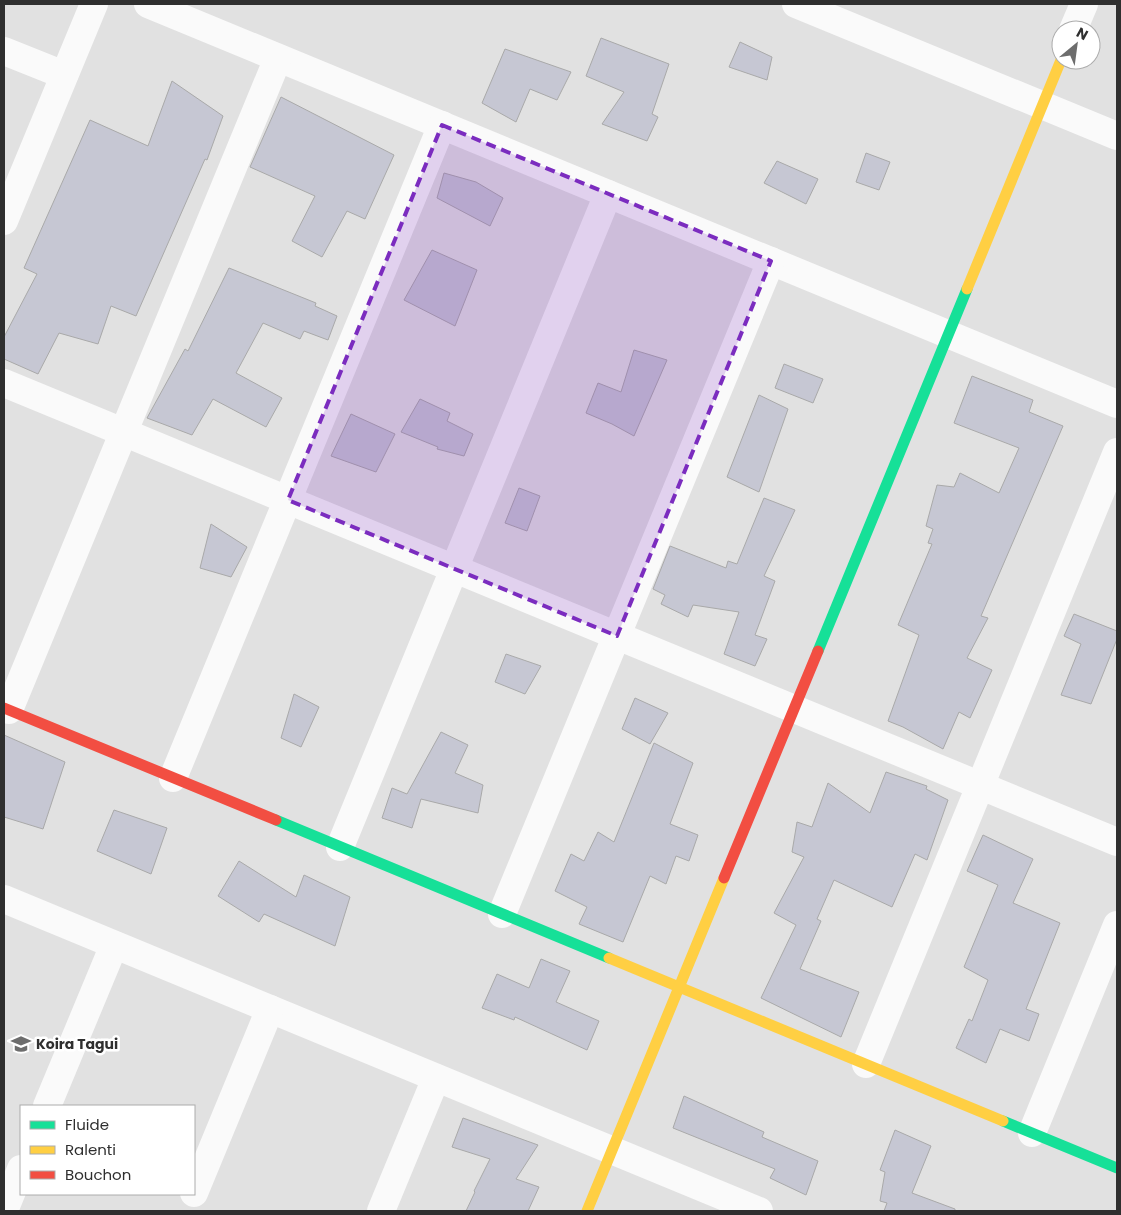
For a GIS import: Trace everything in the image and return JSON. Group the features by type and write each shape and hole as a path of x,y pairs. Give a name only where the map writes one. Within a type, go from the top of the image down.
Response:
{"street":[{"path":"4,221 94,4"},
{"path":"148,4 1117,404"},
{"path":"796,4 1117,136"},
{"path":"1077,20 1084,4"},
{"path":"4,51 64,75"},
{"path":"278,58 124,432 6,709 1117,1168"},
{"path":"587,1211 1057,70"},
{"path":"173,778 442,126"},
{"path":"340,847 608,194"},
{"path":"502,914 771,262"},
{"path":"4,383 1117,842"},
{"path":"866,1064 1117,452"},
{"path":"4,899 759,1211"},
{"path":"1032,1133 1117,924"},
{"path":"47,1105 114,945"},
{"path":"195,1191 270,1009"},
{"path":"381,1211 436,1078"},
{"path":"4,1211 20,1171"},
{"path":"186,1211 193,1195"}],"highlighted area":[{"path":"442,125 771,261 617,636 288,500"}],"building":[{"path":"601,38 669,64 652,114 658,117 647,141 602,124 624,92 586,76"},
{"path":"740,42 772,57 767,80 729,67"},
{"path":"505,49 571,72 557,100 530,89 516,122 482,103"},
{"path":"172,81 223,116 207,160 205,159 136,316 111,306 98,344 59,333 38,374 4,359 4,337 37,274 24,268 90,120 148,146"},
{"path":"281,97 394,155 365,219 347,211 322,257 292,241 315,196 250,167"},
{"path":"866,153 890,162 879,190 856,182"},
{"path":"777,161 818,179 806,204 764,183"},
{"path":"444,173 476,182 503,198 490,226 437,198"},
{"path":"432,250 477,270 455,326 404,300"},
{"path":"229,268 316,303 315,306 337,316 328,340 304,331 300,339 263,323 236,373 282,398 266,427 213,399 192,435 147,418 185,349 188,351"},
{"path":"634,350 667,360 634,436 586,413 598,383 621,392"},
{"path":"784,364 823,379 813,403 775,388"},
{"path":"972,376 1033,400 1029,412 1063,426 981,616 988,618 967,658 992,670 970,718 959,712 943,749 888,721 919,635 898,625 932,544 928,543 933,529 926,526 937,485 954,487 960,473 999,493 1019,448 954,423"},
{"path":"759,395 788,409 759,492 727,477"},
{"path":"420,399 450,413 447,421 473,434 464,456 437,449 438,447 401,432"},
{"path":"351,414 395,434 376,472 331,456"},
{"path":"519,488 540,496 527,531 505,523"},
{"path":"764,498 795,510 764,576 775,581 755,635 767,639 755,666 724,654 739,612 693,605 688,617 661,604 665,595 653,589 670,546 726,568 728,561 737,564"},
{"path":"211,524 247,547 231,577 200,568"},
{"path":"1074,614 1117,631 1117,639 1091,704 1061,695 1081,644 1064,636"},
{"path":"506,654 541,666 525,694 495,682"},
{"path":"294,694 319,707 301,747 281,738"},
{"path":"635,698 668,713 650,744 622,729"},
{"path":"441,732 468,745 455,773 483,785 478,813 421,799 412,828 382,818 392,788 407,794"},
{"path":"4,735 65,762 43,829 4,817"},
{"path":"654,743 693,763 670,824 698,835 689,861 676,856 666,884 650,876 623,942 579,924 587,907 555,891 571,854 584,861 598,832 614,842"},
{"path":"886,772 927,786 926,789 948,800 927,860 915,854 892,907 834,880 817,919 821,921 800,969 859,992 841,1037 761,998 796,925 774,913 804,857 792,852 797,822 812,827 828,783 870,813"},
{"path":"114,810 167,828 151,874 97,851"},
{"path":"983,835 1033,859 1013,903 1060,923 1026,1009 1039,1014 1029,1041 1000,1029 986,1063 956,1048 969,1019 972,1021 988,980 964,967 998,885 967,871"},
{"path":"239,861 296,897 304,875 350,897 335,946 264,914 259,922 218,896"},
{"path":"541,959 570,971 556,1002 599,1021 587,1050 515,1017 514,1020 482,1008 497,974 529,988"},
{"path":"684,1096 764,1132 762,1137 818,1161 806,1195 770,1178 775,1169 673,1128"},
{"path":"463,1118 538,1145 516,1179 539,1187 528,1211 466,1211 490,1159 452,1147"},
{"path":"895,1130 931,1146 912,1193 955,1209 955,1211 884,1211 887,1203 880,1201 885,1172 880,1170"}],"traffic: fast":[{"path":"818,651 967,289"},
{"path":"276,820 609,958"},
{"path":"1003,1121 1117,1168"}],"traffic: slow":[{"path":"967,289 1057,70"},
{"path":"587,1211 724,878"},
{"path":"609,958 1003,1121"}],"traffic: jam":[{"path":"724,878 818,651"},
{"path":"4,708 276,820"}],"place":[{"name":"Koira Tagui","path":"21,1044"}]}
